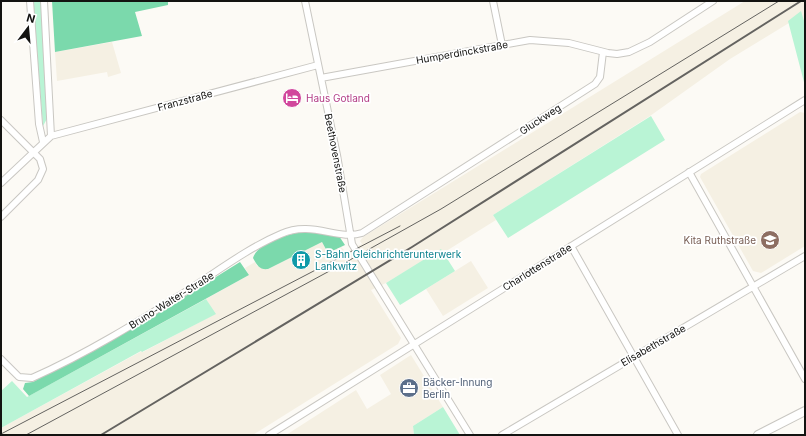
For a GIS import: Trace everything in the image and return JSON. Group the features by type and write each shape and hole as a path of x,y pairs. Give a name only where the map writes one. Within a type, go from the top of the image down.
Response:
{"main road":[{"path":"758,435 805,411"}],"street":[{"path":"30,1 39,124 43,142"},
{"path":"1,183 51,136 44,1"},
{"name":"Beethovenstraße","path":"305,1 338,160 352,244 470,435"},
{"path":"493,1 502,45"},
{"path":"603,52 617,54 639,48 714,1"},
{"name":"Humperdinckstraße","path":"321,78 530,40 550,40 569,43 603,52"},
{"name":"Gluckweg","path":"350,235 362,233 595,84 600,77 603,52"},
{"name":"Franzstraße","path":"51,136 318,65"},
{"name":"Charlottenstraße","path":"269,435 805,100"},
{"path":"1,120 33,152 42,164 42,175 1,217"},
{"path":"689,172 805,379"},
{"name":"Bruno-Walter-Straße","path":"1,359 18,377 32,378 125,329 238,258 282,233 299,229 312,229 350,235"},
{"path":"571,246 678,435"},
{"name":"Elisabethstraße","path":"502,435 805,256"}],"shaded area":[{"path":"745,1 805,1 805,24 792,33 789,23 730,59 650,116 493,215 496,220 443,253 441,250 386,283 371,290 401,338 398,344 253,435 1,435 1,428 142,351 143,352 215,314 206,299 249,275 245,268 255,262 257,266 268,269 322,242 328,253 341,247 346,252 362,244 360,241 363,237"},
{"path":"112,42 121,73 108,77 107,72 57,81 55,52"},
{"path":"800,112 805,113 805,246 761,273 753,271 700,177 701,174"},
{"path":"471,261 488,288 443,316 426,289"},
{"path":"411,355 443,407 413,426 414,435 286,435 356,390 367,409 391,394 380,375"}],"green space":[{"path":"33,1 41,1 48,117 43,126"},
{"path":"52,1 168,1 168,5 135,12 142,36 55,52"},
{"path":"801,11 805,24 805,86 788,21"},
{"path":"651,116 665,140 508,238 493,215"},
{"path":"306,231 339,236 345,245 328,253 322,242 268,269 260,268 257,265 253,258 261,248 268,243 284,236"},
{"path":"441,249 455,271 400,305 386,283"},
{"path":"240,262 249,275 29,396 23,389 25,383 33,382 139,325"},
{"path":"206,299 216,314 142,352 141,351 1,428 1,391 12,381 27,397"},
{"path":"443,407 460,435 414,435 413,426"}],"tram line":[{"path":"26,435 441,209 779,1"},
{"path":"1,434 400,226"}],"railway":[{"path":"101,435 412,247 801,1"}],"place":[{"name":"Haus Gotland","path":"292,98"},
{"name":"Kita Ruthstraße","path":"770,240"},
{"name":"S-Bahn Gleichrichterunterwerk Lankwitz","path":"301,260"},
{"name":"Bäcker-Innung Berlin","path":"409,388"}]}
